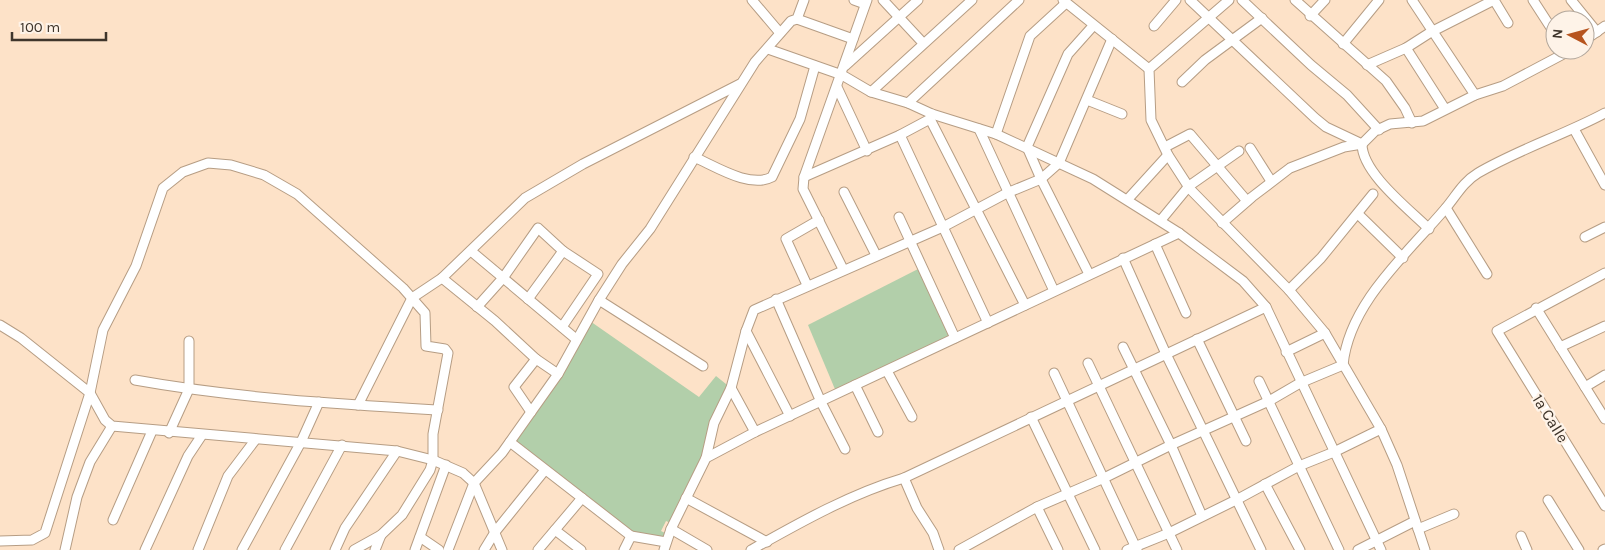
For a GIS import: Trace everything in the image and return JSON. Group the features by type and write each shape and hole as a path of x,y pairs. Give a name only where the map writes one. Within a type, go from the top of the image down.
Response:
{"street":[{"path":"752,0 780,33"},
{"path":"797,19 804,0"},
{"path":"843,269 803,189 804,177 838,87 866,2 854,0"},
{"path":"883,0 923,43"},
{"path":"843,71 918,0"},
{"path":"872,92 923,43 972,0"},
{"path":"908,103 1019,0"},
{"path":"1154,26 1176,0"},
{"path":"1190,0 1234,39 1315,118 1326,127 1362,144"},
{"path":"1229,0 1149,69 1150,113 1156,133 1188,186 1288,290 1325,333 1381,429 1396,465 1425,550"},
{"path":"1242,0 1311,65 1347,95 1379,130"},
{"path":"1295,0 1310,16 1386,81 1405,108 1412,123"},
{"path":"1310,16 1325,0"},
{"path":"1343,44 1379,0"},
{"path":"1412,0 1431,32 1475,95"},
{"path":"1367,65 1406,48 1431,32 1494,0 1508,23"},
{"path":"1533,0 1545,19"},
{"path":"1571,0 1597,32 1605,26"},
{"path":"996,134 1030,36 1065,2 1149,69"},
{"path":"1182,82 1205,60 1262,18"},
{"path":"448,550 474,483 510,442 558,374 599,300 622,264 650,229 755,62 791,21 797,19 853,39"},
{"path":"1089,274 1027,147 1068,54 1093,26"},
{"path":"510,442 631,536 665,546 671,529 706,458 714,423 731,388 746,331 754,310 876,254 942,227 1007,193 1041,179 1059,163 1112,40"},
{"path":"1406,48 1445,109"},
{"path":"768,49 815,66 843,71 872,92 908,103 931,116 996,134 1027,147 1128,199 1161,220 1243,281 1266,307 1300,383 1381,550"},
{"path":"1222,223 1272,181 1304,162 1344,147 1362,144 1379,130 1390,124 1423,121 1475,95 1503,86 1551,60"},
{"path":"694,157 746,179 765,181 772,177 800,119 815,66"},
{"path":"358,405 412,298 442,278 525,198 583,164 742,84"},
{"path":"838,87 867,151"},
{"path":"1087,100 1122,114"},
{"path":"1344,365 1350,334 1375,290 1446,208 1458,190 1477,174 1525,149 1574,129 1605,113"},
{"path":"804,177 867,151 900,135 931,116"},
{"path":"931,116 975,211 1025,305"},
{"path":"979,129 1054,291"},
{"path":"1574,129 1605,185"},
{"path":"1128,199 1166,151 1190,134 1247,201"},
{"path":"900,135 988,323"},
{"path":"1362,144 1366,160 1376,174 1428,228"},
{"path":"1250,148 1272,181"},
{"path":"1161,220 1188,186 1239,151"},
{"path":"0,541 32,540 45,533 90,393 103,330 136,266 163,188 174,177 197,165 208,163 231,165 264,175 297,194 412,298 427,318 424,336 426,346 445,349 448,353 433,434 433,460 430,470 402,515 381,535 354,550"},
{"path":"844,192 876,254"},
{"path":"1288,290 1321,258 1373,194"},
{"path":"1446,208 1487,274"},
{"path":"1358,214 1403,258"},
{"path":"899,217 955,338"},
{"path":"807,285 786,239 819,220"},
{"path":"1585,237 1605,227"},
{"path":"477,307 503,278 538,228 563,251 598,274 562,327"},
{"path":"706,458 755,432 1179,233"},
{"path":"1155,244 1186,313"},
{"path":"471,251 576,339"},
{"path":"528,299 563,251"},
{"path":"1123,258 1166,354 1238,499 1260,550"},
{"path":"1605,274 1536,308 1605,419"},
{"path":"442,278 536,358 558,374"},
{"path":"776,299 821,402 844,449"},
{"path":"599,300 703,366"},
{"path":"751,550 797,524 885,484 904,478 1266,307"},
{"name":"1a Calle","path":"1536,308 1497,331 1605,506"},
{"path":"0,325 21,338 90,393 105,420 112,426 397,451 446,465 463,473 474,483 502,550"},
{"path":"1560,347 1605,326"},
{"path":"746,331 790,416"},
{"path":"1286,352 1325,333"},
{"path":"1197,339 1246,440"},
{"path":"169,432 189,389 189,341"},
{"path":"1123,347 1132,370 1172,445 1202,516"},
{"path":"531,412 514,387 536,358"},
{"path":"1088,363 1177,550"},
{"path":"959,550 1037,507 1269,401 1300,383 1344,365"},
{"path":"887,370 912,417"},
{"path":"1054,373 1104,478 1134,549 1238,499 1299,466 1334,452 1381,429"},
{"path":"1585,387 1605,375"},
{"path":"135,380 189,389 319,402 438,410"},
{"path":"1259,381 1339,550"},
{"path":"855,386 878,432"},
{"path":"731,388 755,432"},
{"path":"242,550 301,442 319,402"},
{"path":"1031,417 1095,550"},
{"path":"67,550 77,497 90,462 112,426"},
{"path":"112,520 152,431"},
{"path":"145,550 188,456 202,435"},
{"path":"198,550 228,476 256,439"},
{"path":"285,550 342,445"},
{"path":"335,550 345,528 397,451"},
{"path":"415,550 446,465"},
{"path":"484,550 495,532 545,470"},
{"path":"904,478 917,508 933,533 939,550"},
{"path":"1265,484 1300,550"},
{"path":"538,550 582,498"},
{"path":"686,498 767,542"},
{"path":"1548,500 1579,550"},
{"path":"1037,507 1058,550"},
{"path":"1358,550 1376,539 1454,514"},
{"path":"671,529 707,550"},
{"path":"555,530 581,550"},
{"path":"375,550 381,535"},
{"path":"624,550 631,536"},
{"path":"1521,536 1527,550"},
{"path":"420,537 439,550"}],"green space":[{"path":"922,267 955,338 837,394 808,325"},
{"path":"587,319 699,397 716,376 731,388 706,458 673,524 666,521 661,531 669,535 666,542 631,536 510,443"}]}
